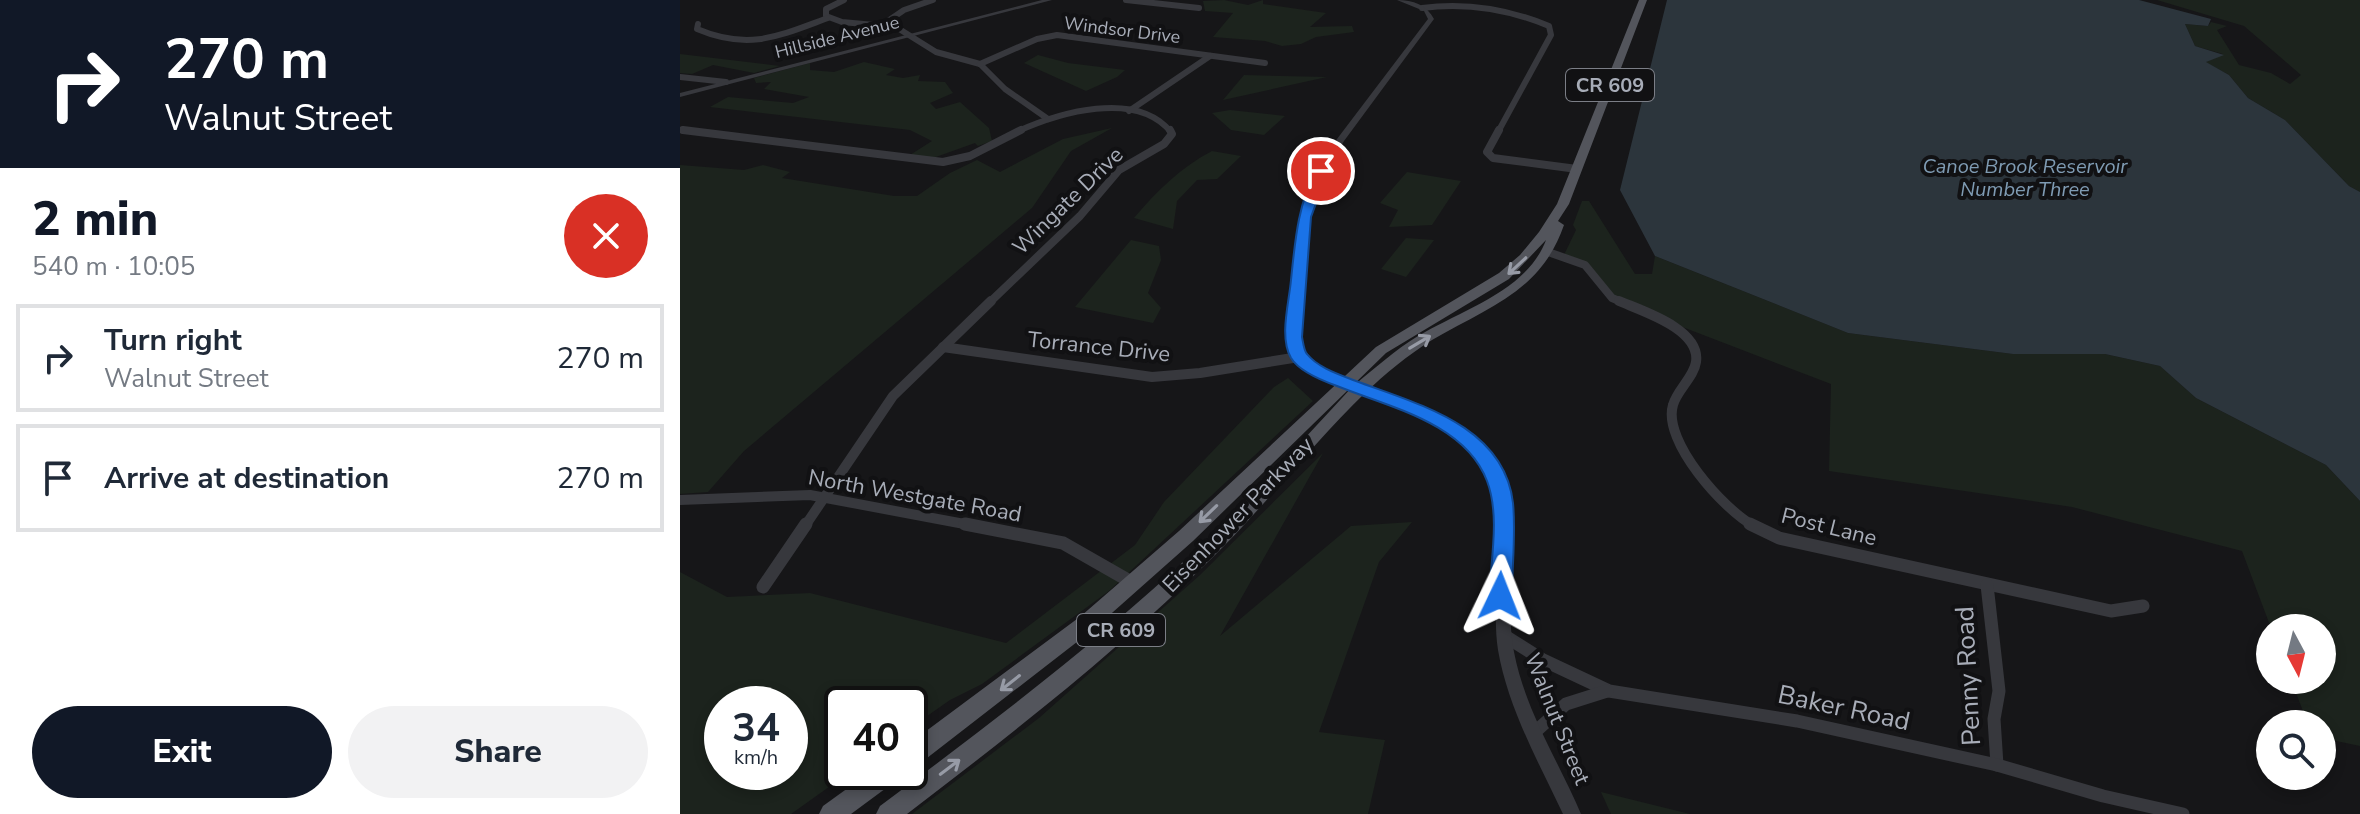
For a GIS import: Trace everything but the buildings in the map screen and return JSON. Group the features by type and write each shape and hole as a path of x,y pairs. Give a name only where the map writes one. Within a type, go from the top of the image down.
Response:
{"main road":[{"name":"Eisenhower Parkway","path":"928,744 992,697 1133,583 1352,386 1517,285 1536,269 1555,238 1563,204 1643,0"},
{"name":"Eisenhower Parkway","path":"888,814 1007,724 1158,597 1206,552 1352,386 1399,338 1499,283 1535,249 1563,204"},
{"path":"831,814 864,790"}],"street":[{"path":"828,18 824,12 826,9 844,0"},
{"path":"882,25 904,10 933,0"},
{"name":"Hillside Avenue","path":"680,95 1049,0"},
{"path":"1126,0 1199,8"},
{"path":"1299,357 1293,337 1304,217 1314,187 1340,141 1431,19 1430,13 1422,8 1400,0"},
{"path":"1422,8 1445,2 1485,6 1549,26 1552,33 1487,152 1497,160 1577,169"},
{"path":"698,24 697,29 714,35 762,39 782,36 828,18 896,27 936,52 980,64 1005,89 1048,119"},
{"name":"Windsor Drive","path":"980,64 1037,39 1057,35 1265,63"},
{"path":"1129,111 1210,56"},
{"path":"680,77 726,82"},
{"name":"Wingate Drive","path":"680,130 943,162 983,153 1007,137 1048,119 1103,109 1129,111 1163,123 1172,132 1164,144 1119,170 1080,216 893,396 763,587"},
{"name":"Post Lane","path":"1548,252 1585,265 1612,298 1669,323 1686,335 1695,353 1696,363 1673,405 1671,427 1677,441 1712,489 1745,521 1790,540 1987,585 2111,611 2143,606"},
{"name":"Torrance Drive","path":"943,347 1152,377 1200,373 1299,357"},
{"name":"Walnut Street","path":"1299,357 1315,369 1352,386 1448,425 1471,441 1490,466 1503,502 1500,596 1503,635 1520,698 1572,814"},
{"name":"North Westgate Road","path":"680,500 824,496 1063,543 1133,583"},
{"name":"Penny Road","path":"1987,585 1999,691 1994,719 1997,765"},
{"name":"Baker Road","path":"1503,635 1527,652 1609,691 1797,721 1997,765 2103,796 2183,814"},
{"path":"1535,732 1564,704 1589,693 1609,691"}],"shaded area":[{"path":"1224,0 1248,5 1263,0 1263,4 1326,13 1310,27 1352,26 1354,32 1282,46 1265,41 1213,37 1233,13 1205,11 1203,1"},
{"path":"2157,0 2360,0 2360,192 2349,186 2285,120 2248,98 2229,75 2205,62 2223,54 2195,46 2185,24 2208,26 2211,22 2227,26 2217,30 2239,65 2271,73 2290,84 2301,75 2244,26"},
{"path":"680,54 780,66 754,73 713,65 692,74 680,73"},
{"path":"1038,55 1068,63 1125,70 1086,91 1024,63"},
{"path":"864,62 895,69 886,75 903,78 920,75 918,81 945,82 953,93 930,103 936,109 960,102 989,128 992,141 978,146 975,143 933,158 910,155 932,141 910,130 710,107 728,97 793,103 809,97 764,89 771,82 756,83 754,78 810,63 810,70 834,72"},
{"path":"1244,75 1327,77 1223,100"},
{"path":"1230,110 1285,116 1264,135 1231,130 1212,113"},
{"path":"1112,128 1071,151 1032,208 744,451 708,492 680,494 680,165 744,170 763,165 790,172 782,178 894,196 917,196 950,173 977,160 1000,172 1063,139"},
{"path":"1212,151 1241,156 1217,179 1197,180 1177,201 1173,229 1134,218 1170,180"},
{"path":"1407,172 1461,181 1432,225 1389,227 1398,210 1380,203"},
{"path":"1582,201 1589,201 1635,274 1652,274 1655,256 1848,333 2013,354 2105,354 2160,366 2196,398 2326,465 2360,501 2360,746 2336,741 2336,710 2303,710 2296,694 2336,694 2336,614 2266,614 2242,551 2072,507 1829,471 1831,384 1620,303 1585,266 1563,257 1576,230 1573,225"},
{"path":"1406,238 1434,240 1406,277 1381,269"},
{"path":"1131,240 1159,246 1161,260 1148,293 1161,308 1153,323 1075,307"},
{"path":"1288,378 1313,401 1109,591 982,684 928,715 928,686 824,686 825,790 791,814 680,814 680,572 727,597 810,593 1006,643 1135,545 1164,502 1274,387"},
{"path":"1323,453 1220,636 1351,526 1412,522 1379,562 1319,732 1385,740 1368,814 912,814 1039,718 1200,575"},
{"path":"1601,792 1690,814 1611,814"}],"water":[{"name":"Canoe Brook Reservoir Number Three","path":"1667,0 2139,0 2211,19 2208,26 2185,24 2195,46 2224,55 2206,62 2229,75 2248,98 2285,120 2349,186 2360,192 2360,501 2326,465 2196,398 2160,366 2105,354 2013,354 1848,333 1655,256 1620,190"}],"route":[{"path":"1321,171 1304,217 1293,337 1299,357 1315,369 1359,390 1441,421 1463,434 1477,448 1496,478 1503,502 1500,596"}]}
